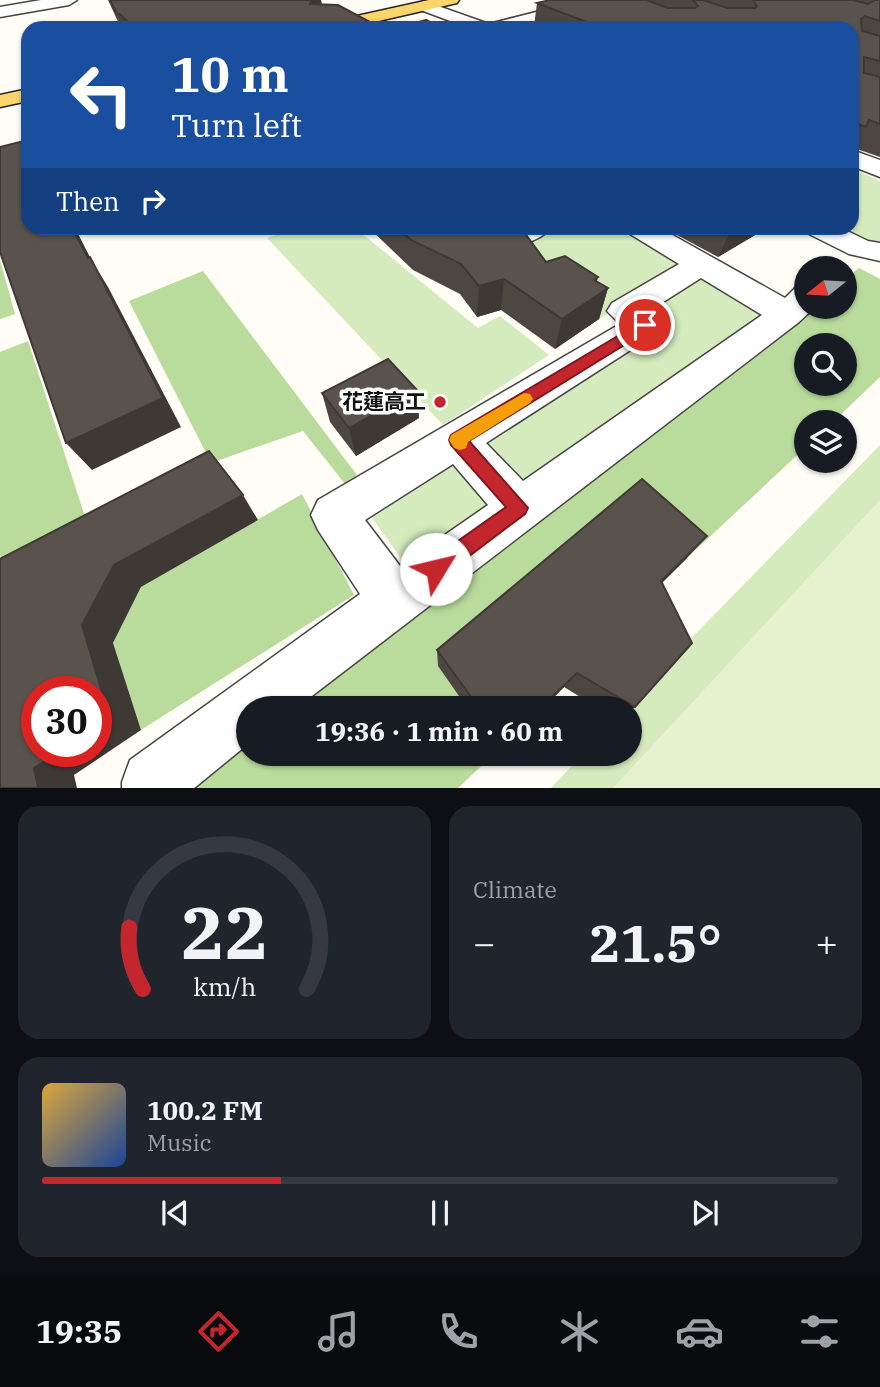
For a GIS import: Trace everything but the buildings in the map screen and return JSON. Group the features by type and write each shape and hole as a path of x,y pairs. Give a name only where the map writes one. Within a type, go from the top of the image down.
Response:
{"main road":[{"path":"356,21 450,0"},
{"path":"0,101 21,96"}],"street":[{"path":"0,12 69,0"},
{"path":"520,21 602,0 660,21"},
{"path":"424,6 466,21"},
{"path":"859,160 880,169"},
{"path":"505,239 516,235"},
{"path":"652,235 701,264 794,304"},
{"path":"829,235 859,256"},
{"path":"394,600 334,515 645,325 624,311 701,264"},
{"path":"266,696 794,307"},
{"path":"457,440 519,508"},
{"path":"153,788 152,782 236,719"}],"green space":[{"path":"859,171 880,181 880,242 877,244 858,235"},
{"path":"275,235 364,235 478,328 500,316 549,355 443,425 267,238"},
{"path":"534,235 639,235 690,266 599,319 493,253"},
{"path":"0,260 15,314 0,319"},
{"path":"859,268 880,279 880,377 846,410 794,410 794,458 686,559 438,666 459,696 285,696 794,316 794,319 857,319"},
{"path":"203,271 357,475 345,484 303,431 211,463 129,301"},
{"path":"699,272 771,317 522,491 474,439 653,327 633,312"},
{"path":"28,341 88,526 6,580 0,555 0,352"},
{"path":"880,445 880,788 551,788 572,766 642,766 641,696 670,660 853,473 857,473 857,469"},
{"path":"457,463 501,514 410,565 403,561 372,518"},
{"path":"302,494 354,595 141,730 122,673 112,678 112,676 96,676 141,587"},
{"path":"880,500 880,788 613,788 633,766 642,766 642,757"},
{"path":"236,732 236,766 481,766 458,788 177,788 174,779"}],"slow traffic":[{"path":"460,443 457,440 524,399"}],"place":[{"name":"花蓮高工","path":"440,402"}],"route":[{"path":"436,569 519,508 457,440 645,325"}]}
